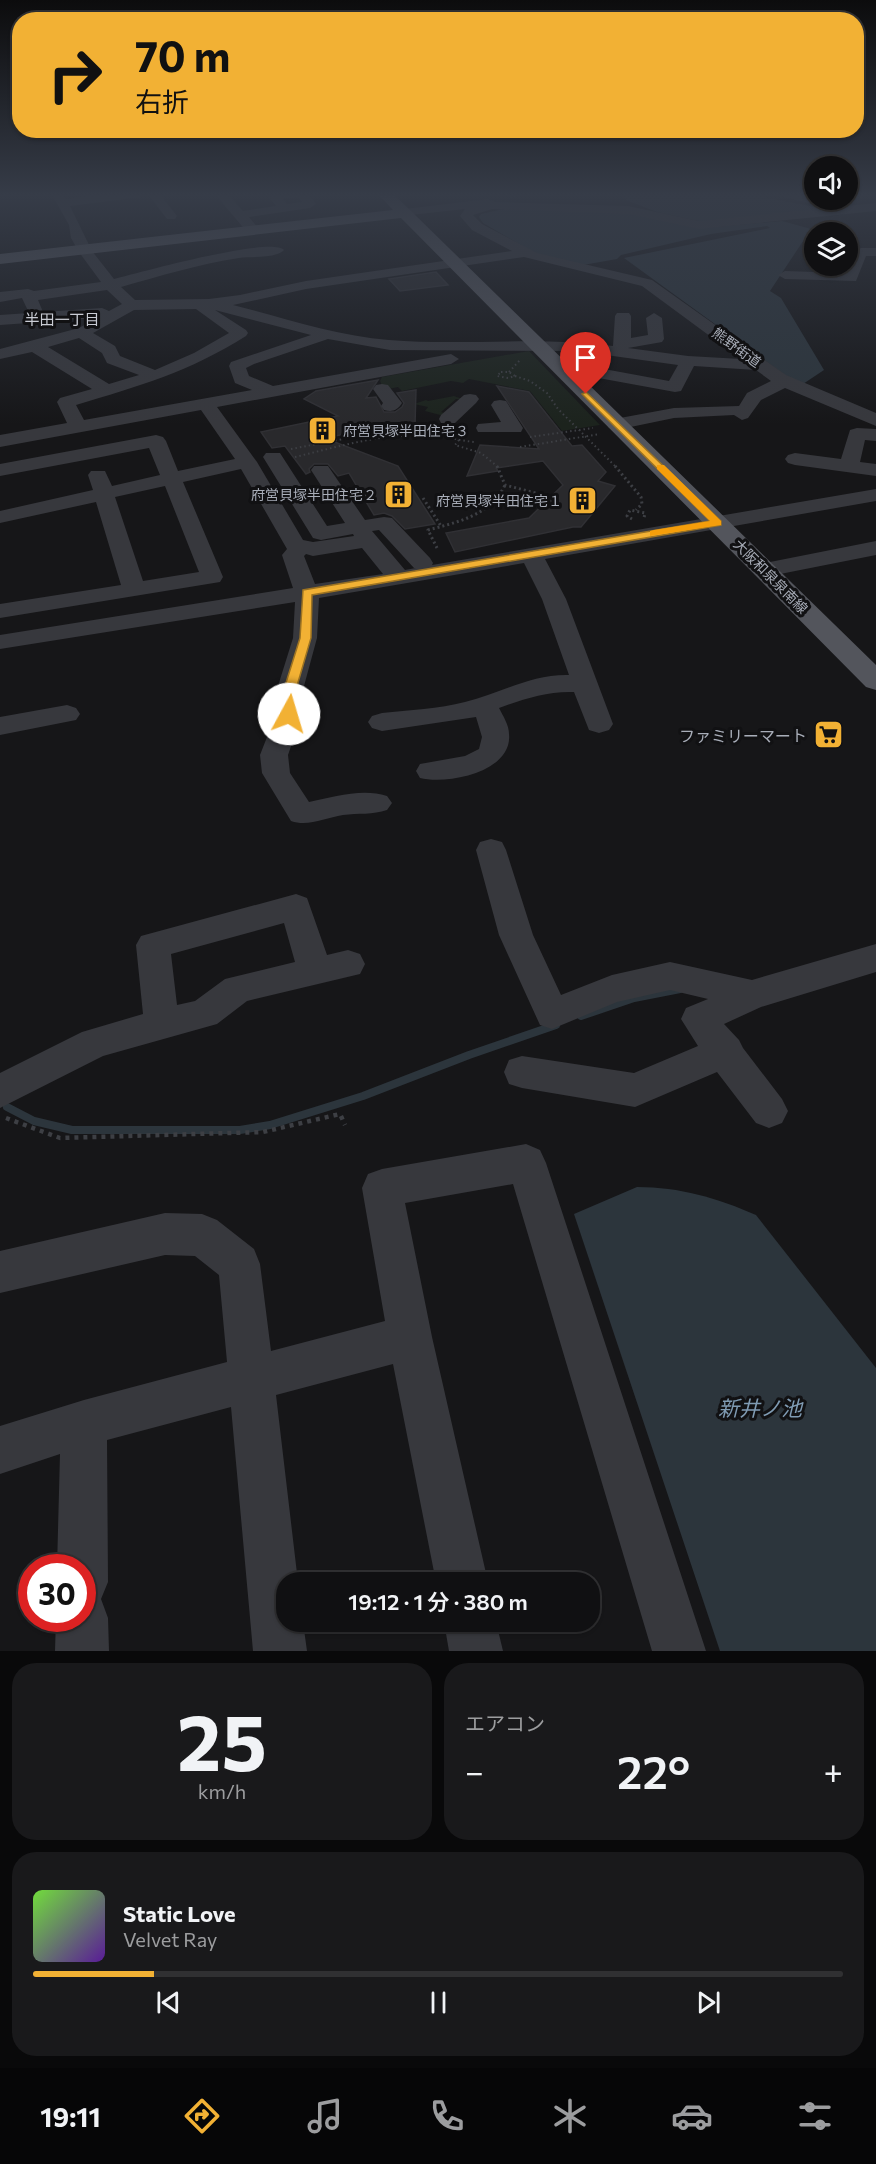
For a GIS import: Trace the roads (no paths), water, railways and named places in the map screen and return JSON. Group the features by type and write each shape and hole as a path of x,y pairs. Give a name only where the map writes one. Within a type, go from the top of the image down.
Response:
{"main road":[{"name":"大阪和泉泉南線","path":"461,270 530,349 605,428 718,523 874,676"}],"street":[{"path":"99,270 127,308"},
{"path":"0,297 161,270"},
{"path":"0,320 90,315 127,308 240,300 302,280 398,270"},
{"name":"熊野街道","path":"586,270 648,283 785,381 876,420"},
{"path":"785,275 851,278 852,270"},
{"path":"33,290 38,317"},
{"path":"240,300 266,311 272,318"},
{"path":"202,304 272,318 351,340 390,345 530,349"},
{"path":"134,590 91,453 75,428 66,402 154,375 201,357 240,333 215,319 202,304"},
{"path":"0,354 30,348 81,332 127,308"},
{"path":"616,347 622,316"},
{"path":"616,347 656,339 654,318"},
{"path":"0,330 30,348 112,389 172,410"},
{"path":"81,332 109,350 113,359 154,375"},
{"path":"201,357 237,366 258,356 312,342 328,333"},
{"path":"0,441 530,349 577,345 616,347 688,361 760,365"},
{"path":"604,374 675,387 688,361"},
{"path":"237,366 241,378 272,392"},
{"path":"605,428 674,413 737,412 752,402 753,397 785,381"},
{"path":"382,389 393,403 390,406"},
{"path":"443,424 470,399"},
{"path":"206,404 247,462 295,545 313,549 364,534 384,523 422,563"},
{"path":"484,435 513,428 500,405"},
{"path":"849,466 857,434 876,435"},
{"path":"0,470 156,441 170,481 212,578 0,611"},
{"path":"279,456 321,533 364,534"},
{"path":"795,459 876,470"},
{"path":"0,517 170,481 247,462"},
{"path":"321,470 364,534 399,578"},
{"path":"0,642 399,578 876,495"},
{"path":"301,546 293,555 307,593 305,638 291,686 289,714 274,755 276,773 301,814 343,805 377,803"},
{"path":"765,570 872,553"},
{"path":"531,554 554,599 599,724"},
{"path":"382,722 469,710 529,688 556,683 585,684"},
{"path":"430,771 479,763 490,754 496,736 484,705"},
{"path":"0,726 67,714"},
{"path":"491,850 516,935 552,1014 612,989 670,976 752,995"},
{"path":"0,1091 95,1043 205,1013 237,989 332,967 296,907 153,945 162,1024"},
{"path":"769,1111 726,1051 699,1019 752,995 813,979 876,958"},
{"path":"522,1072 635,1090 726,1051"},
{"path":"460,1572 381,1188 525,1163 679,1651"},
{"path":"0,1272 165,1234 202,1235 240,1264 280,1651"},
{"path":"0,1450 84,1424 410,1337"},
{"path":"82,1554 84,1424"},
{"path":"82,1632 82,1651"},
{"path":"472,1632 476,1651"}],"water":[{"path":"641,270 784,270 770,291 781,298 824,370 800,386"},
{"name":"新井ノ池","path":"637,1187 668,1189 698,1195 727,1203 756,1215 876,1368 876,1651 720,1651 574,1214"}],"waterway":[{"path":"581,1016 634,998 680,989"},
{"path":"7,1107 34,1121 72,1130 240,1130 270,1125 363,1096 469,1055 556,1025"}],"place":[{"name":"府営貝塚半田住宅３","path":"322,430"},
{"name":"府営貝塚半田住宅２","path":"398,494"},
{"name":"府営貝塚半田住宅１","path":"583,500"},
{"name":"ファミリーマート","path":"828,735"}],"district":[{"name":"半田一丁目","path":"62,319"}]}
